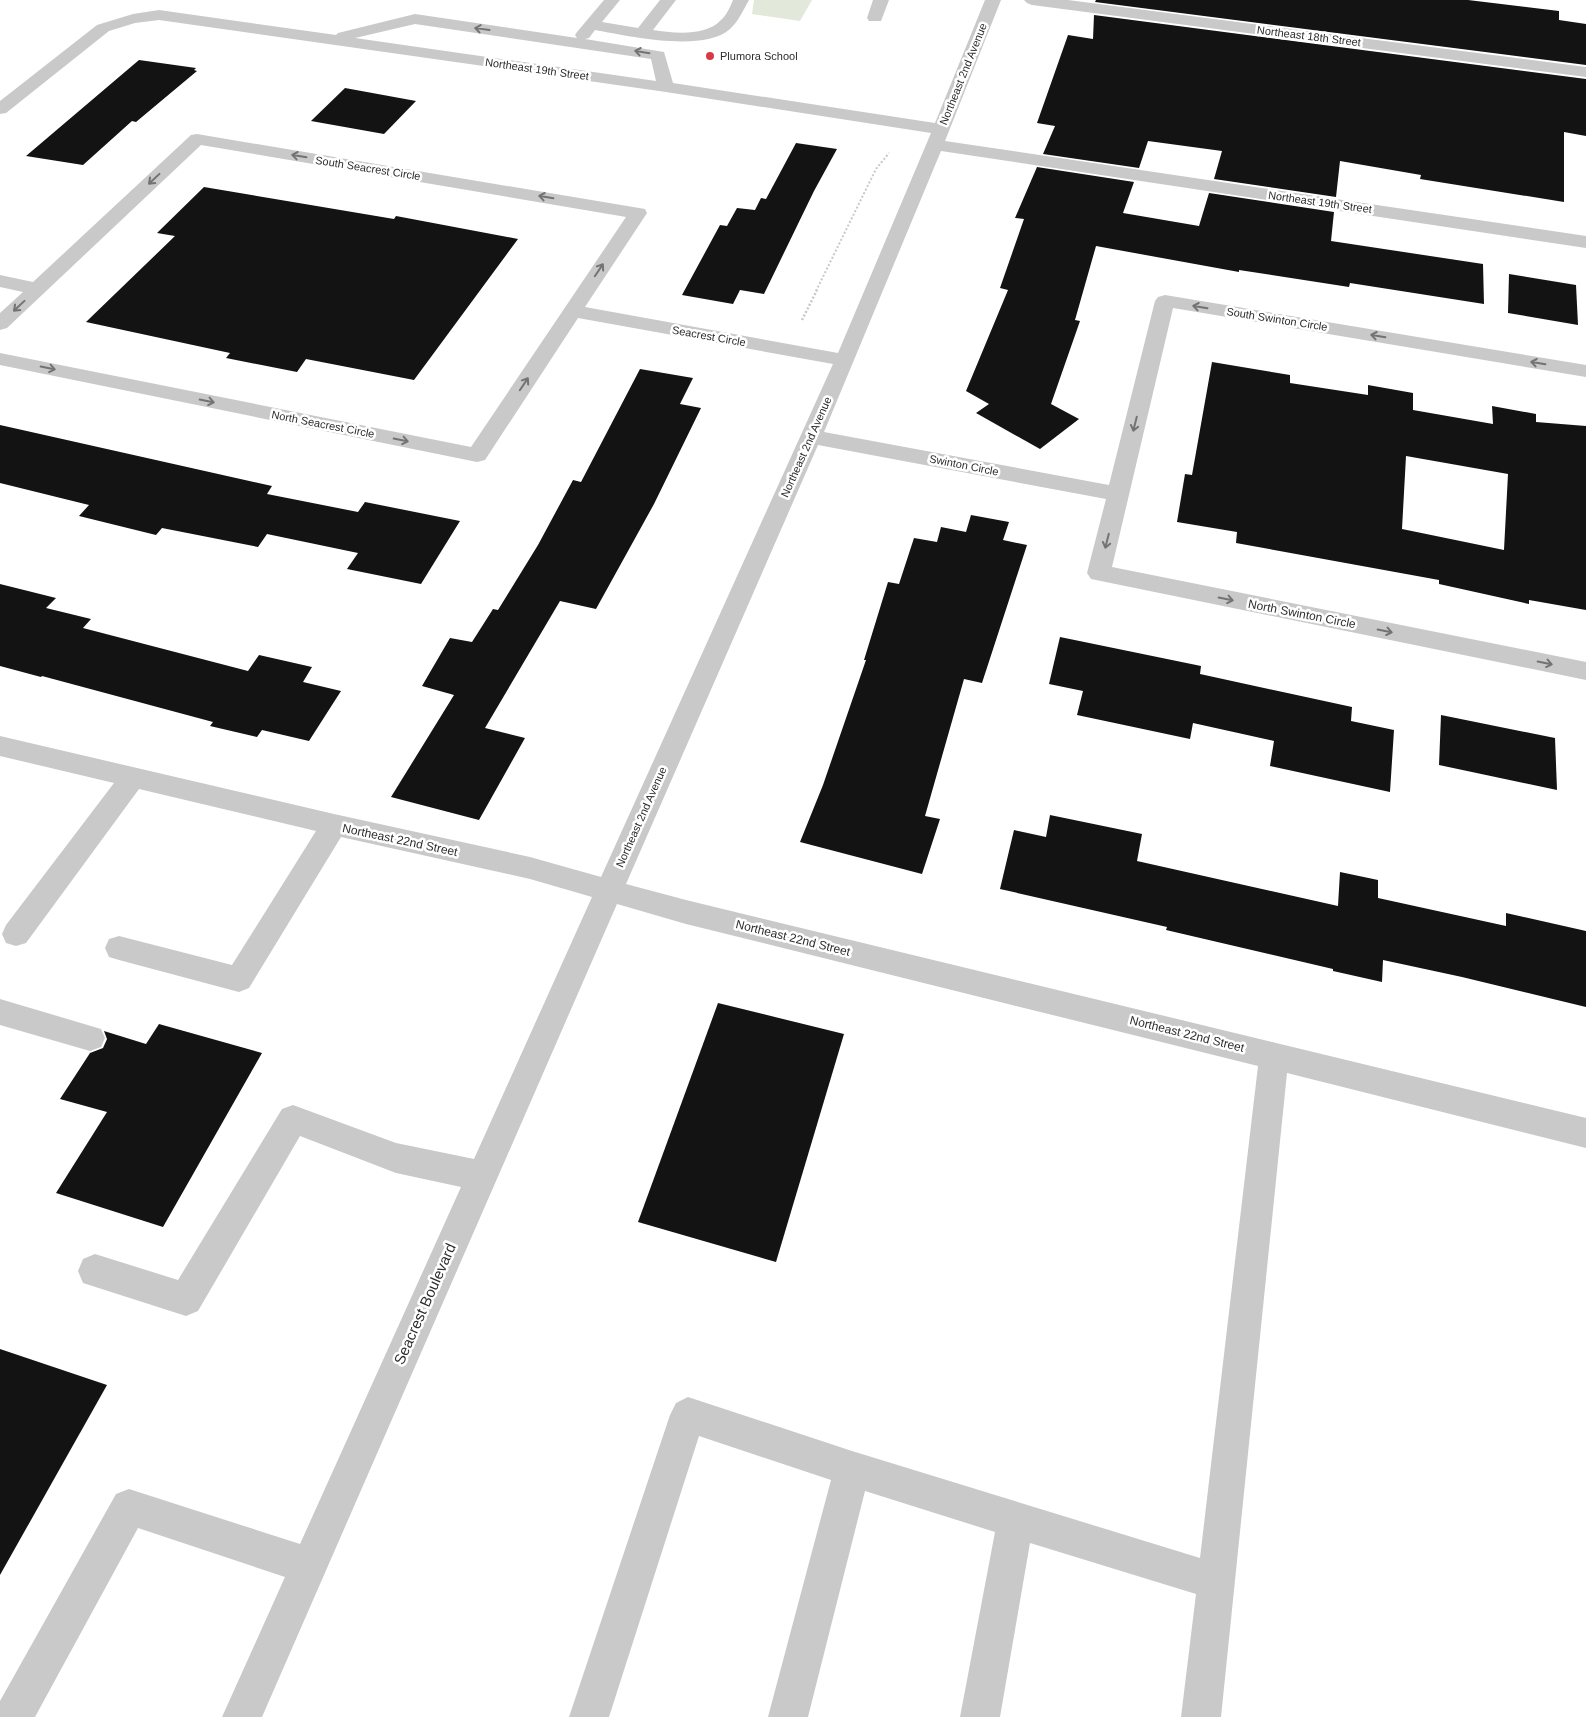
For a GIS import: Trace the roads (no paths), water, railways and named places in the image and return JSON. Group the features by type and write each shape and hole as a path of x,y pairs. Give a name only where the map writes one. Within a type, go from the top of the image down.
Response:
{"street":[{"path":"577,42 612,0"},
{"path":"643,32 668,0"},
{"path":"592,25 686,38 711,34 727,24 741,0"},
{"path":"875,18 881,0"},
{"name":"Northeast 2nd Avenue","path":"609,890 845,360 939,136 993,0"},
{"name":"Northeast 18th Street","path":"1032,0 1586,72"},
{"name":"Northeast 19th Street","path":"0,109 8,95 103,28 132,18 159,15 666,87 908,124 939,136 1055,163 1586,242"},
{"path":"327,40 415,19 658,54 666,87"},
{"name":"South Seacrest Circle","path":"38,289 197,139 638,213 572,311"},
{"path":"0,281 38,289"},
{"path":"0,324 38,289"},
{"name":"South Swinton Circle","path":"1118,494 1165,301 1586,371"},
{"name":"Seacrest Circle","path":"572,311 845,360"},
{"name":"North Seacrest Circle","path":"0,358 476,455 572,311"},
{"name":"Swinton Circle","path":"810,437 867,446 1118,494"},
{"name":"North Swinton Circle","path":"1118,494 1099,573 1586,671"},
{"name":"Northeast 22nd Street","path":"0,746 334,825 530,868 686,912 1586,1132"},
{"path":"16,934 133,778"},
{"path":"119,948 239,979 334,825"},
{"name":"Seacrest Boulevard","path":"242,1717 609,890"},
{"path":"0,1012 90,1038"},
{"path":"1200,1717 1274,1055"},
{"path":"95,1271 186,1299 293,1119 396,1158 482,1176"},
{"path":"589,1717 688,1416 1216,1582"},
{"path":"788,1717 852,1469"},
{"path":"0,1713 12,1717 129,1507 309,1566"},
{"path":"980,1717 1016,1519"}],"place":[{"name":"Plumora School","path":"710,56"}]}
